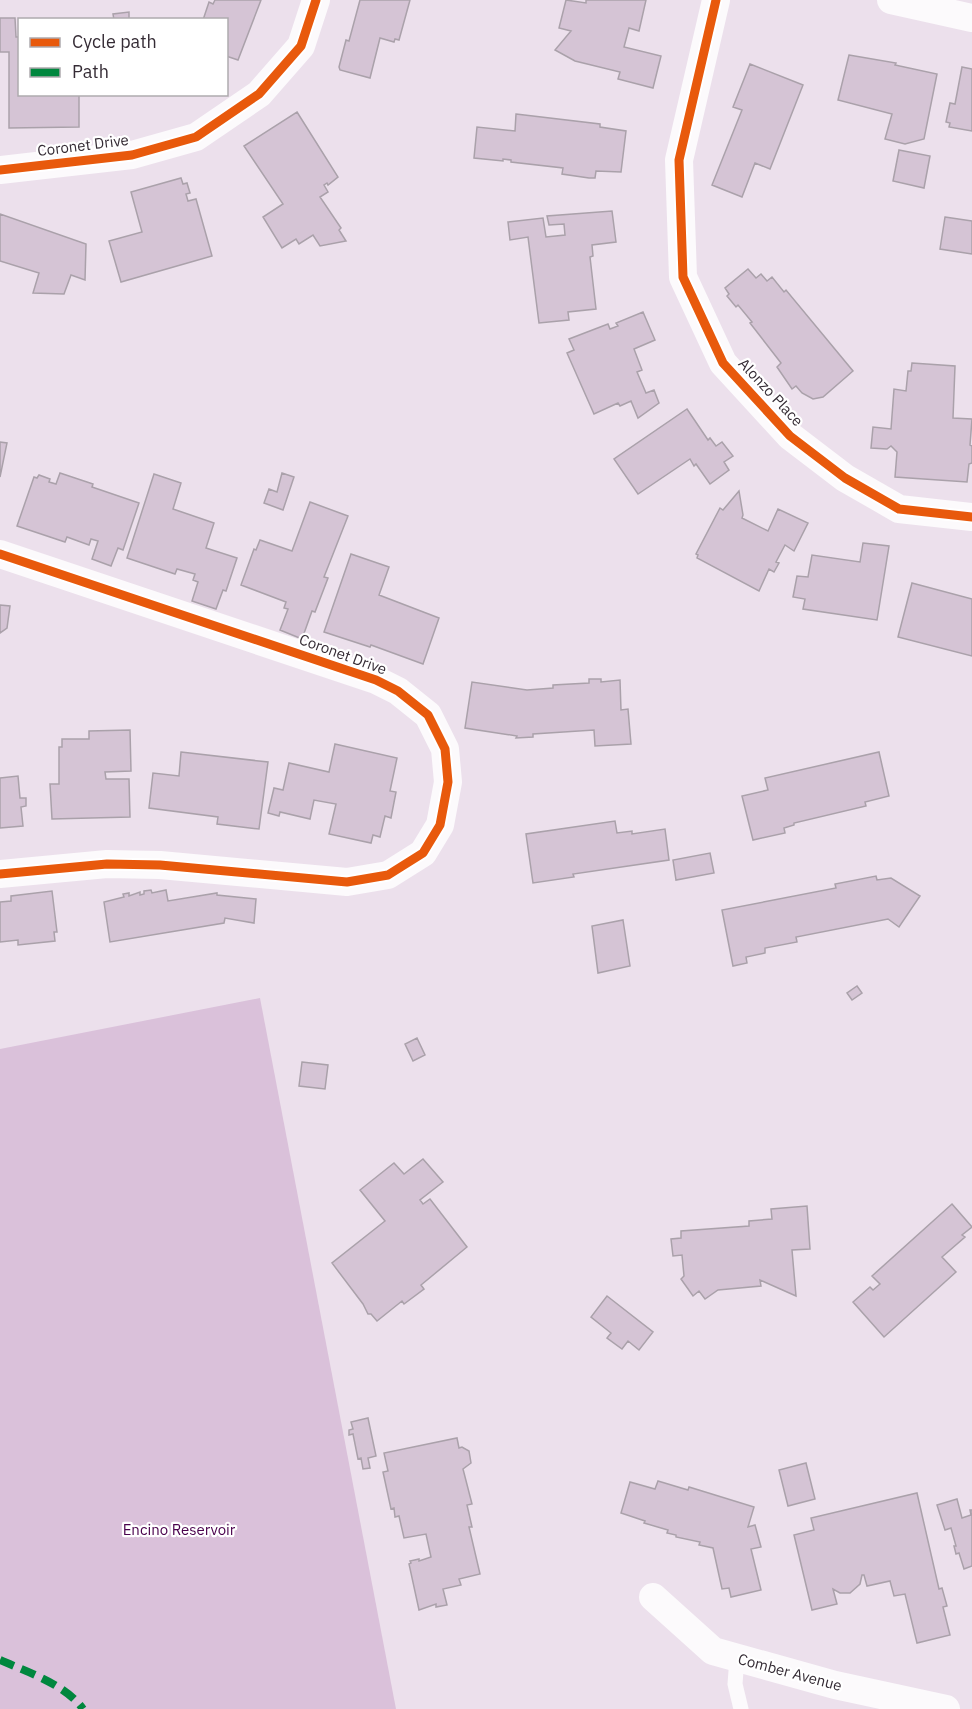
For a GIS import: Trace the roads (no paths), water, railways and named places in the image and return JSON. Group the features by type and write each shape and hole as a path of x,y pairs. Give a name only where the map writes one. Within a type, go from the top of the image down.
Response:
{"street":[{"name":"Coronet Drive","path":"0,170 132,156 196,137 259,94 301,46 316,0"},
{"name":"Alonzo Place","path":"716,0 679,160 683,277 723,363 789,436 846,478 899,509 972,517"},
{"path":"891,0 972,18"},
{"name":"Coronet Drive","path":"0,554 376,680 398,691 428,715 445,749 448,782 440,825 423,853 388,875 348,882 160,865 107,864 0,874"},
{"name":"Comber Avenue","path":"653,1598 713,1651 835,1685 946,1709"}],"lane":[{"path":"738,1658 735,1684 741,1709"}],"park label":[{"name":"Encino Reservoir","path":"179,1529"}]}
